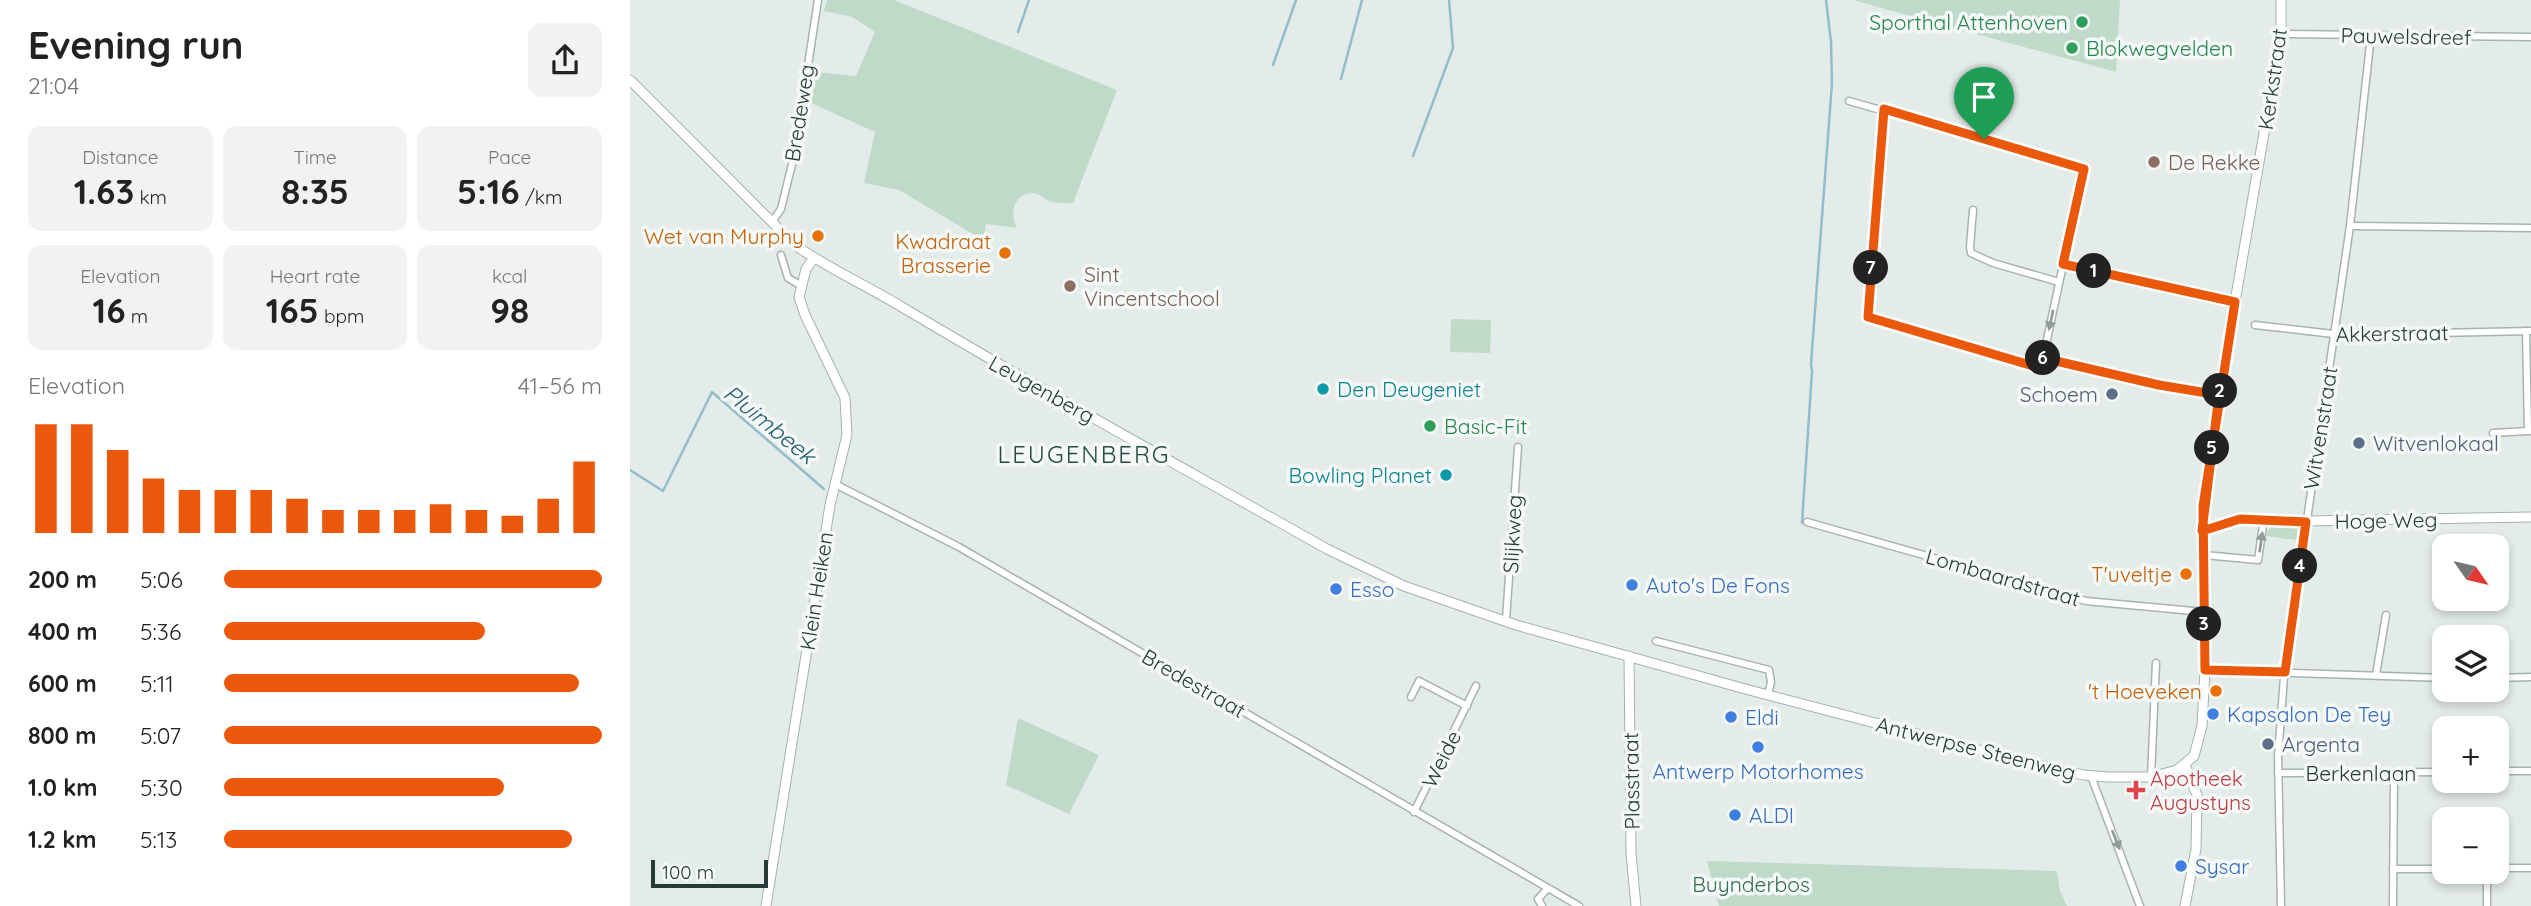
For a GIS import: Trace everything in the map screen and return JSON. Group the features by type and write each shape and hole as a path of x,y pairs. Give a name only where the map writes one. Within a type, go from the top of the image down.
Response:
{"main road":[{"name":"Kerkstraat","path":"2185,765 2194,756 2200,739 2205,670 2202,531 2219,395 2281,34 2281,0"},
{"name":"Leugenberg","path":"630,80 796,246 985,358 1326,550 1404,586 1506,620 1629,656"},
{"path":"800,285 814,258"},
{"name":"Klein Heiken","path":"766,906 830,505 847,435 845,398 805,315 799,297 800,285"},
{"name":"Hoge Weg","path":"2202,531 2240,519 2306,522 2531,517"},
{"name":"Antwerpse Steenweg","path":"1629,656 2021,761 2091,776 2151,777 2185,765"},
{"name":"Plasstraat","path":"1629,656 1632,853 1636,906"},
{"path":"2185,765 2197,795 2196,849 2185,906"}],"street":[{"name":"Bredeweg","path":"772,222 781,209 794,156 818,0"},
{"name":"Pauwelsdreef","path":"2281,34 2531,37"},
{"name":"Witvenstraat","path":"2281,906 2278,773 2285,672 2350,226 2371,35"},
{"path":"1849,100 1884,109 2084,169 2043,358 2033,366 1868,317 1884,109"},
{"path":"1973,210 1971,253 1993,263 2059,282"},
{"path":"2350,226 2531,228"},
{"name":"Klein Heiken","path":"781,255 788,278 800,285"},
{"path":"2063,264 2235,302"},
{"name":"Akkerstraat","path":"2255,325 2334,335 2529,331"},
{"path":"2493,433 2529,431 2529,331"},
{"path":"2043,358 2159,385 2219,395"},
{"name":"Slijkweg","path":"1506,620 1518,447"},
{"name":"Bredestraat","path":"835,484 959,547 1579,906"},
{"path":"2204,555 2258,560 2264,518"},
{"name":"Lombaardstraat","path":"1807,522 2086,601 2204,612"},
{"path":"2376,675 2386,615"},
{"path":"1656,641 1769,670 1771,682 1768,695"},
{"path":"2151,777 2156,663"},
{"path":"2205,670 2432,677"},
{"path":"2509,678 2531,677"},
{"name":"Weide","path":"1411,697 1419,681 1467,706"},
{"name":"Weide","path":"1414,812 1475,686"},
{"path":"2509,771 2531,771"},
{"name":"Berkenlaan","path":"2278,773 2432,772"},
{"path":"2393,906 2394,773"},
{"path":"2091,776 2140,906"},
{"path":"2509,868 2531,868"},
{"path":"2393,869 2432,869"},
{"path":"2487,884 2487,906"},
{"path":"1542,906 1538,899 1548,888"}],"green space":[{"path":"827,0 894,0 1117,90 1073,203 1052,202 1034,193 1022,196 1015,205 1013,216 1017,228 986,224 983,240 899,190 864,183 875,132 811,103 816,72 856,76 875,32 852,17 824,11"},
{"name":"Blokwegvelden","path":"1854,0 2120,0 2116,72 1874,6"},
{"path":"1451,319 1491,320 1490,353 1450,352"},
{"path":"2270,526 2298,527 2296,540 2266,536"},
{"path":"1018,718 1099,755 1069,814 1006,785"},
{"name":"Buynderbos","path":"1707,861 2057,871 2060,891 2067,906 1719,906"}],"waterway":[{"path":"1018,32 1029,0"},
{"path":"1273,65 1296,0"},
{"path":"1341,79 1362,0"},
{"path":"1413,156 1453,48 1449,0"},
{"name":"De Rekke","path":"1802,523 1832,83 1826,0"},
{"name":"Pluimbeek","path":"630,470 663,491 712,392 824,489"}],"place":[{"name":"Sporthal Attenhoven","path":"2082,22"},
{"name":"Blokwegvelden","path":"2072,48"},
{"name":"De Rekke","path":"2154,162"},
{"name":"Wet van Murphy","path":"818,236"},
{"name":"Kwadraat Brasserie","path":"1005,253"},
{"name":"Sint Vincentschool","path":"1070,286"},
{"name":"Den Deugeniet","path":"1323,389"},
{"name":"Schoem","path":"2112,394"},
{"name":"Basic-Fit","path":"1430,426"},
{"name":"Witvenlokaal","path":"2359,443"},
{"name":"Bowling Planet","path":"1446,475"},
{"name":"T'uveltje","path":"2186,574"},
{"name":"Auto's De Fons","path":"1632,585"},
{"name":"Esso","path":"1336,589"},
{"name":"'t Hoeveken","path":"2216,691"},
{"name":"Kapsalon De Tey","path":"2213,714"},
{"name":"Eldi","path":"1731,717"},
{"name":"Argenta","path":"2268,744"},
{"name":"Antwerp Motorhomes","path":"1758,747"},
{"name":"Apotheek Augustyns","path":"2136,790"},
{"name":"ALDI","path":"1735,815"},
{"name":"Sysar","path":"2181,866"}],"district":[{"name":"LEUGENBERG","path":"1084,454"}],"route":[{"path":"1984,139 1884,109 1868,317 2033,366 2043,358 2159,385 2219,395 2203,506 2202,531 2240,519 2306,522 2285,672 2205,670 2202,531 2203,506 2235,302 2063,264 2084,169 1984,139"}]}
